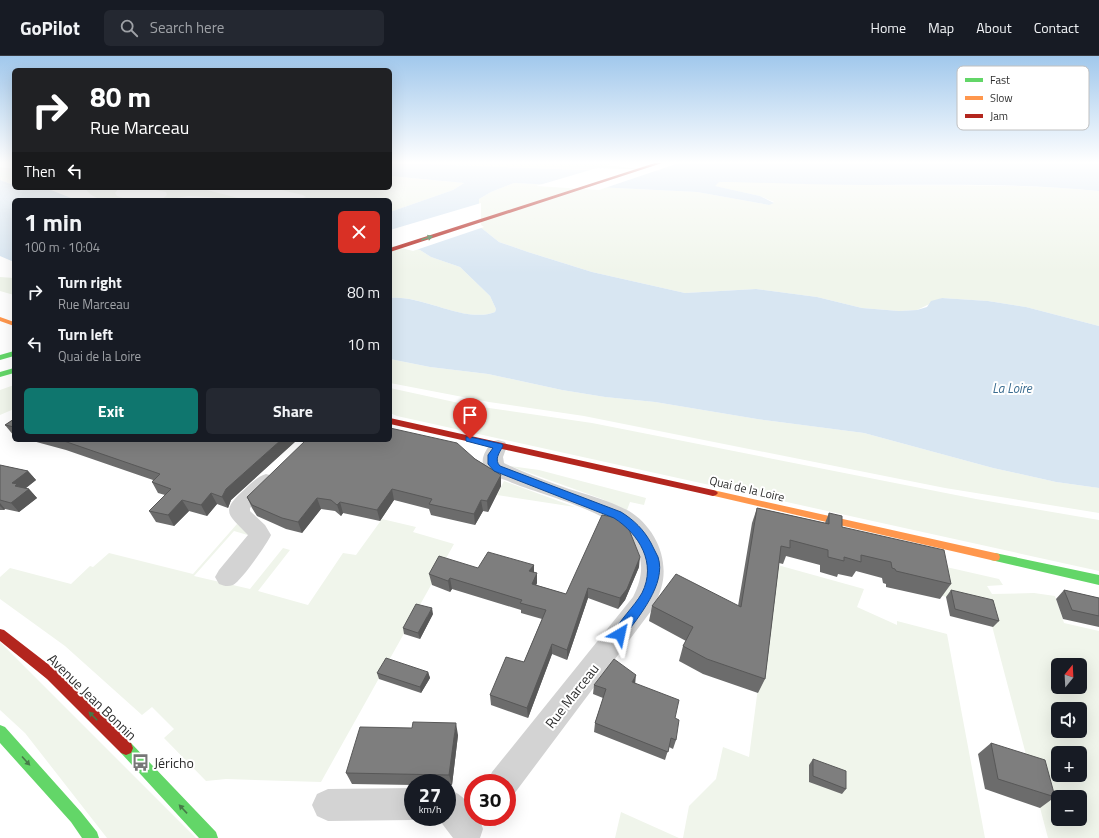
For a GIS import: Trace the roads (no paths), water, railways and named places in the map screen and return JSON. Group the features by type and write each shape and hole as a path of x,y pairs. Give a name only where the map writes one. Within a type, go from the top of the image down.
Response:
{"main road":[{"path":"392,249 547,199"},
{"path":"0,319 12,323"},
{"path":"1,348 12,345"},
{"path":"0,358 12,354"},
{"path":"0,375 12,371"},
{"name":"Quai de la Loire","path":"392,421 1099,580"},
{"name":"Avenue Jean Bonnin","path":"0,634 52,675 141,763 210,838"},
{"path":"0,732 76,818 91,838"}],"street":[{"name":"Rue Marceau","path":"498,446 492,460 493,464 497,468 608,511 628,521 642,536 653,558 653,571 647,595 642,604 510,774"},
{"path":"227,577 260,535 256,528 241,515 238,510 239,506 278,469"},
{"path":"328,804 404,804"},
{"path":"456,815 466,828"}],"water":[{"path":"0,199 12,199 12,261 0,256"},
{"name":"La Loire","path":"426,199 479,199 479,226 499,242 592,272 685,293 756,289 817,297 862,308 899,311 917,310 927,307 931,301 942,298 988,301 1026,307 1099,326 1099,488 1056,482 993,468 864,433 757,419 655,402 605,397 562,390 488,374 430,367 392,359 392,298 415,300 457,312 471,314 483,315 495,312 496,309 490,296 460,267 431,257 420,250 392,243 392,211"},
{"name":"La Loire","path":"739,199 767,199 774,203 769,205"}],"place":[{"name":"Jéricho","path":"141,763"}]}
